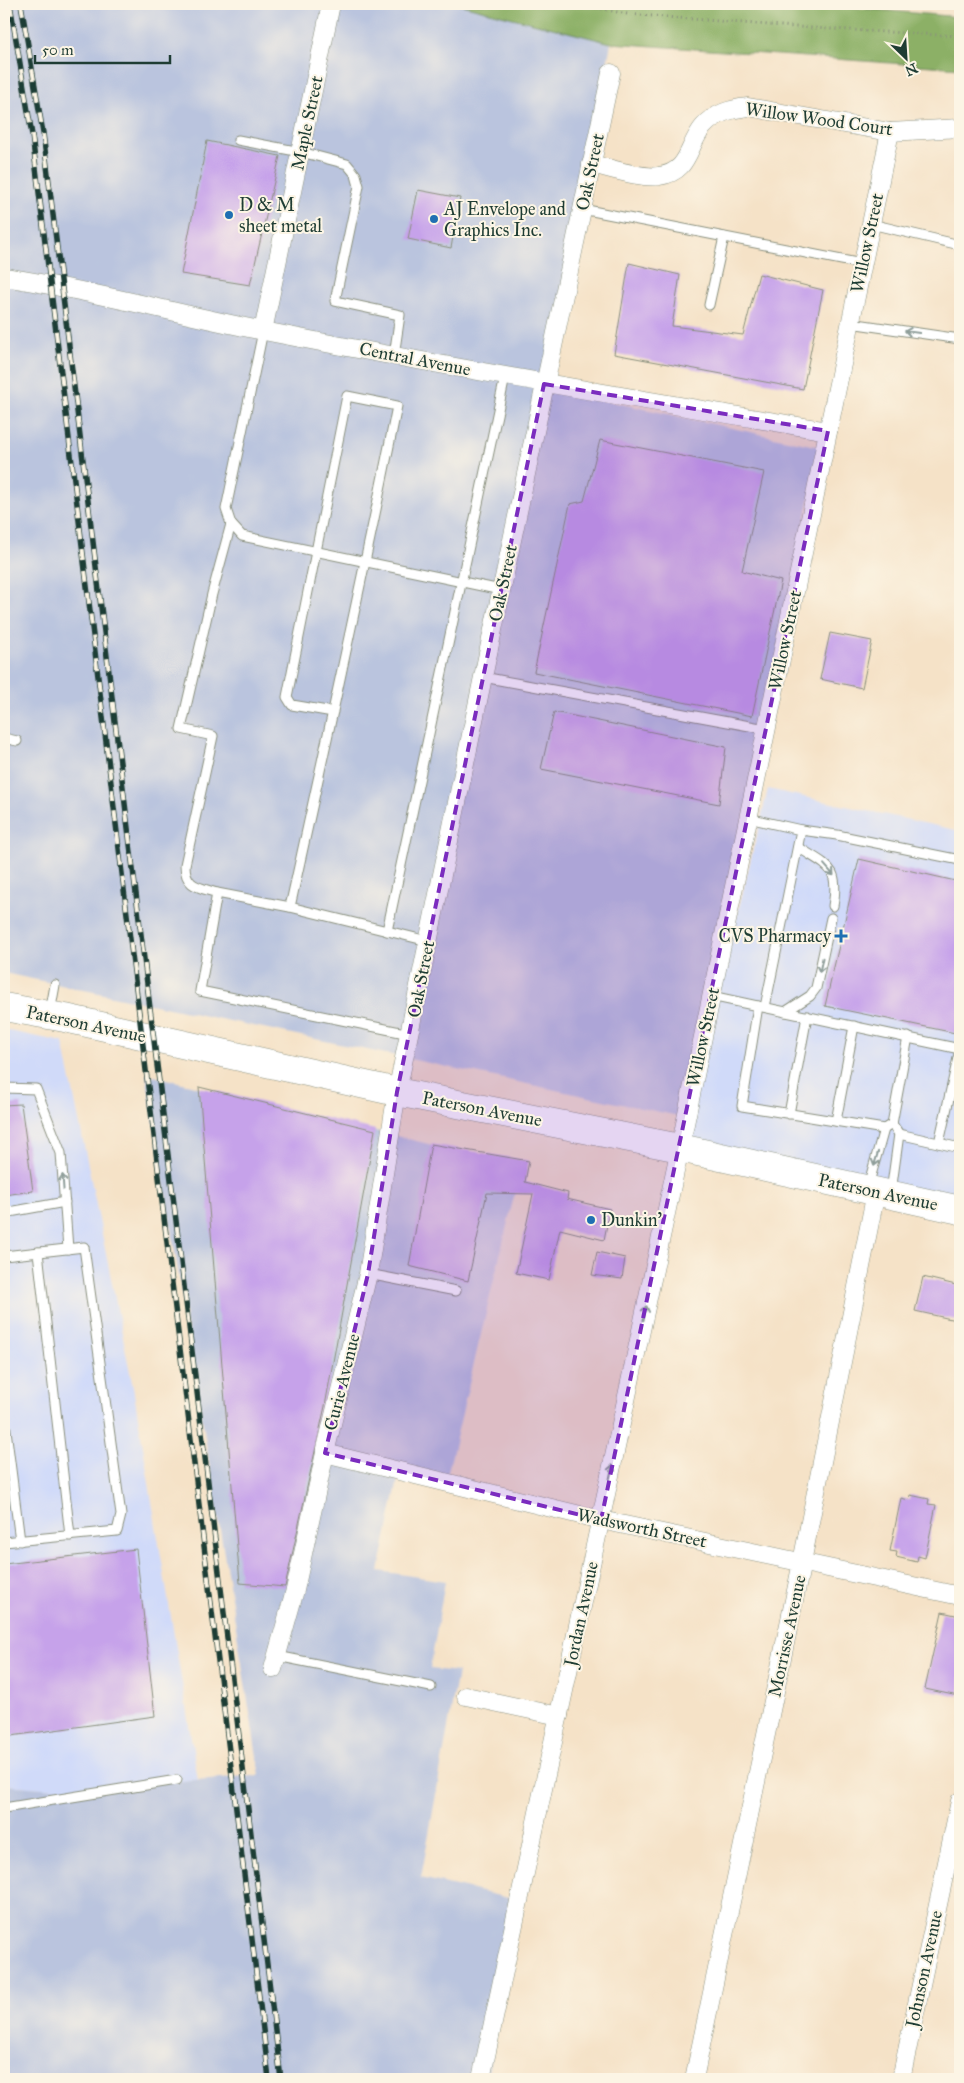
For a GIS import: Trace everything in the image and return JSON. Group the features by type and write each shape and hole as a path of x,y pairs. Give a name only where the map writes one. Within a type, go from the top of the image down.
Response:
{"main road":[{"name":"Paterson Avenue","path":"4,1007 50,1015 397,1092 680,1148 960,1210"}],"street":[{"name":"Maple Street","path":"263,331 331,4"},
{"name":"Oak Street","path":"397,1092 610,73"},
{"name":"Willow Wood Court","path":"591,164 646,176 658,177 670,174 681,167 703,127 715,116 731,109 748,107 890,132 960,128"},
{"name":"Willow Street","path":"680,1148 890,132"},
{"name":"Central Avenue","path":"4,277 43,283 263,331 506,377 828,430"},
{"name":"Curie Avenue","path":"275,1662 295,1590 325,1453 368,1274 397,1092"},
{"name":"Jordan Avenue","path":"481,2079 680,1148"},
{"name":"Morrisse Avenue","path":"694,2079 878,1192"},
{"name":"Wadsworth Street","path":"325,1453 601,1520 960,1596"},
{"path":"466,1696 559,1716"},
{"name":"Johnson Avenue","path":"901,2079 960,1801"}],"lane":[{"path":"238,140 301,152 347,164 356,175 359,186 335,301 400,315 394,356"},
{"path":"582,209 862,264"},
{"path":"871,224 960,244"},
{"path":"709,305 724,237"},
{"path":"850,323 960,339"},
{"path":"263,331 226,509 231,524 242,536 501,590"},
{"path":"388,931 506,377"},
{"path":"290,907 334,712 398,406 347,396 287,697 292,705 334,712"},
{"path":"231,524 212,594 181,729 212,736 185,865 185,875 192,884 216,893 290,907 428,941"},
{"path":"483,676 766,729"},
{"path":"4,738 16,741"},
{"path":"748,818 960,860"},
{"path":"801,830 742,1106 888,1127 899,1134 960,1148"},
{"path":"798,847 828,867 834,876 836,886 833,906"},
{"path":"216,893 200,991 410,1034"},
{"path":"785,1012 810,996 816,988 831,918"},
{"path":"50,1015 55,985"},
{"path":"711,996 960,1049 939,1143"},
{"path":"789,1114 807,1016"},
{"path":"836,1121 854,1026"},
{"path":"878,1192 888,1127 908,1038"},
{"path":"4,1088 36,1089 61,1153 68,1248"},
{"path":"878,1192 899,1134"},
{"path":"4,1213 65,1202"},
{"path":"4,1256 84,1247 120,1515 117,1531 4,1542"},
{"path":"38,1252 70,1536"},
{"path":"368,1274 456,1291"},
{"path":"4,1414 20,1540"},
{"path":"275,1662 431,1687"},
{"path":"4,1808 177,1780"}],"path":[{"path":"577,4 627,14 795,27 960,36"},
{"path":"908,4 960,7"}],"highlighted area":[{"path":"544,384 828,431 601,1520 325,1453 368,1274 397,1092"}],"shaded area":[{"path":"4,4 458,4 611,43 548,388 820,447 683,1117 4,973"},
{"path":"768,789 960,831 960,1210 680,1148"},
{"path":"4,1030 63,1042 133,1387 198,1780 67,1790 4,1785"},
{"path":"146,1074 521,1167 446,1480 400,1470 379,1571 445,1581 430,1669 458,1672 421,1878 521,1901 487,2079 4,2079 4,1785 67,1790 260,1775"}],"green space":[{"path":"458,4 810,4 960,17 960,68 611,43"}],"building":[{"name":"D & M sheet metal","path":"207,141 280,156 250,285 181,274"},
{"name":"AJ Envelope and Graphics Inc.","path":"418,190 460,198 451,248 408,239"},
{"path":"629,263 680,275 672,326 743,335 759,274 823,290 803,389 614,354"},
{"path":"600,440 764,472 742,571 781,581 752,716 534,672 570,504 584,501"},
{"path":"830,633 872,641 862,688 820,679"},
{"path":"554,712 726,747 719,804 541,769"},
{"path":"859,859 960,882 960,1034 825,1006"},
{"path":"199,1087 375,1130 325,1406 285,1587 240,1583"},
{"path":"21,1104 33,1191 4,1195 4,1105"},
{"path":"431,1144 529,1161 525,1182 568,1193 567,1199 610,1209 604,1240 560,1229 549,1280 516,1273 533,1194 487,1193 468,1281 409,1266"},
{"path":"597,1252 625,1258 622,1279 592,1275"},
{"path":"923,1277 960,1286 960,1321 915,1311"},
{"path":"910,1495 929,1499 928,1504 936,1505 925,1558 918,1556 917,1562 896,1557 897,1552 890,1551 901,1498 909,1500"},
{"path":"136,1549 155,1716 4,1737 4,1564"},
{"path":"942,1612 960,1616 960,1688 958,1696 925,1689"}],"railway":[{"path":"10,4 32,135 269,2079"},
{"path":"21,4 43,133 281,2079"}],"place":[{"name":"D & M sheet metal","path":"229,215"},
{"name":"AJ Envelope and Graphics Inc.","path":"434,219"},
{"name":"CVS Pharmacy","path":"841,936"},
{"name":"Dunkin'","path":"591,1220"}]}
